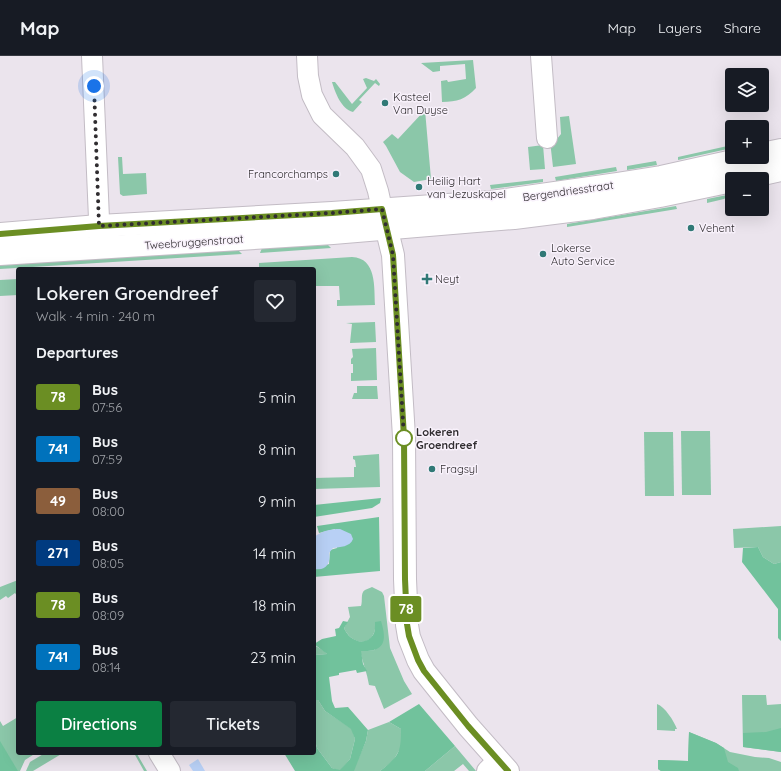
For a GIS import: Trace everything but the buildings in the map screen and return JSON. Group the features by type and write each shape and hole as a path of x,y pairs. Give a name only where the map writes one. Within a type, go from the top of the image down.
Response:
{"main road":[{"path":"769,153 781,150"},
{"name":"Bergendriesstraat","path":"382,209 490,202 577,191 661,177 725,163"},
{"path":"769,173 781,170"},
{"name":"Bergendriesstraat","path":"387,230 514,218 594,208 725,182"},
{"name":"Tweebruggenstraat","path":"0,234 99,226 382,209"},
{"path":"382,209 393,255 404,437 405,579 409,636 424,671 468,726 498,768"},
{"name":"Tweebruggenstraat","path":"0,254 387,230"}],"street":[{"path":"92,56 101,248"},
{"path":"307,56 308,76 312,95 322,115 355,147 371,169 382,209"},
{"path":"541,56 547,138"},
{"path":"160,755 170,771"}],"green space":[{"path":"473,60 476,88 469,95 461,99 442,102 441,81 447,80 448,82 466,79 465,64 440,66 440,71 433,72 421,63"},
{"path":"366,78 374,81 376,79 380,84 379,86 375,83 359,100 362,102 353,112 345,107 339,100 332,82 335,82 352,104 367,88 363,79"},
{"path":"425,110 431,179 414,182 400,172 383,142 392,134 398,139"},
{"path":"569,116 576,164 553,167 550,141 557,139 561,134 560,117"},
{"path":"543,145 545,169 530,170 528,147"},
{"path":"725,147 725,150 678,160 678,157"},
{"path":"118,157 122,157 123,174 146,173 147,194 123,196 120,194"},
{"path":"656,161 657,165 627,170 627,166"},
{"path":"616,167 617,171 556,181 555,177"},
{"path":"543,179 543,182 491,189 490,185"},
{"path":"725,195 724,199 707,203 707,199"},
{"path":"676,206 677,209 567,227 567,224"},
{"path":"328,245 331,248 260,253 262,248"},
{"path":"238,250 242,254 0,269 0,265"},
{"path":"352,257 360,259 370,268 374,283 375,305 337,306 337,300 340,300 339,286 316,286 316,267 259,267 259,263"},
{"path":"16,279 16,295 0,296 0,280"},
{"path":"375,322 376,342 350,343 352,324 346,323"},
{"path":"376,348 377,380 351,381 351,373 353,373 353,364 351,364 351,359 353,357 352,349"},
{"path":"357,386 377,386 378,399 352,399 354,393 357,393"},
{"path":"681,431 710,431 711,495 682,495"},
{"path":"644,432 673,432 674,496 645,496"},
{"path":"379,454 380,487 316,489 316,478 354,477 354,467 356,467 353,456"},
{"path":"381,498 380,503 372,508 316,517 316,505"},
{"path":"379,517 380,571 316,577 316,567 329,564 330,550 337,548 335,529 319,533 317,526"},
{"path":"781,526 781,562 774,564 763,557 758,547 734,548 733,529"},
{"path":"758,547 763,557 774,564 781,562 781,641 778,638 778,609 742,562 743,548"},
{"path":"16,581 16,594 15,593 8,598 6,596 0,600 0,587"},
{"path":"372,587 382,592 384,596 390,648 404,681 412,694 384,709 375,686 369,685 360,651 375,650 375,629 373,635 369,639 360,642 351,637 344,628 350,617 348,607 361,606 363,591"},
{"path":"343,621 348,622 344,628 346,632 349,636 361,641 369,639 373,635 375,631 375,622 381,621 383,629 383,642 378,648 369,651 361,651 363,664 367,671 357,673 356,670 339,673 339,675 329,677 332,701 335,708 348,707 368,730 366,741 354,771 295,771 285,755 316,755 316,744 317,748 332,768 340,770 350,759 355,739 351,729 325,711 318,700 316,700 316,655 327,654 316,646 316,643 322,639 336,636 335,629 339,628"},
{"path":"316,646 324,651 327,654 316,655"},
{"path":"742,695 766,695 767,705 781,704 781,752 743,747"},
{"path":"316,700 318,700 325,711 352,729 355,739 350,759 340,771 332,768 317,748"},
{"path":"419,704 455,746 425,771 380,771 398,753 400,744 401,729 389,722"},
{"path":"657,704 666,711 671,718 677,729 675,729 675,731 657,730"},
{"path":"16,718 16,755 33,755 25,760 20,771 0,771 0,721 3,726"},
{"path":"389,722 401,729 401,747 393,761 380,771 353,771 366,741 368,730"},
{"path":"781,728 781,752 743,747 743,733 766,732"},
{"path":"689,732 716,743 730,752 769,758 781,762 781,771 661,771 658,769 658,760 688,761"},
{"path":"689,732 716,743 724,748 728,762 738,768 739,771 661,771 658,769 658,760 688,761"},
{"path":"0,741 18,771 0,771"},
{"path":"455,746 476,771 469,771 463,764 454,771 425,771"},
{"path":"42,755 60,755 33,771 26,771 30,762"},
{"path":"135,755 138,755 147,771 144,771"}],"water":[{"path":"333,529 340,529 351,534 353,539 352,542 344,546 333,548 329,553 327,566 322,569 316,569 316,536"},
{"path":"198,759 205,771 193,771 189,765"}],"bus line":[{"name":"78","path":"0,234 99,226 382,209 393,255 404,437 405,579 409,636 424,671 468,726 508,771"}],"place":[{"name":"Kasteel Van Duyse","path":"385,103"},
{"name":"Francorchamps","path":"336,174"},
{"name":"Heilig Hart van Jezuskapel","path":"419,187"},
{"name":"Vehent","path":"691,228"},
{"name":"Lokerse Auto Service","path":"543,254"},
{"name":"Neyt","path":"427,279"},
{"name":"Lokeren Groendreef","path":"404,438"},
{"name":"Fragsyl","path":"432,469"}],"route":[{"path":"94,86 99,226 382,209 393,255 404,438"}]}
